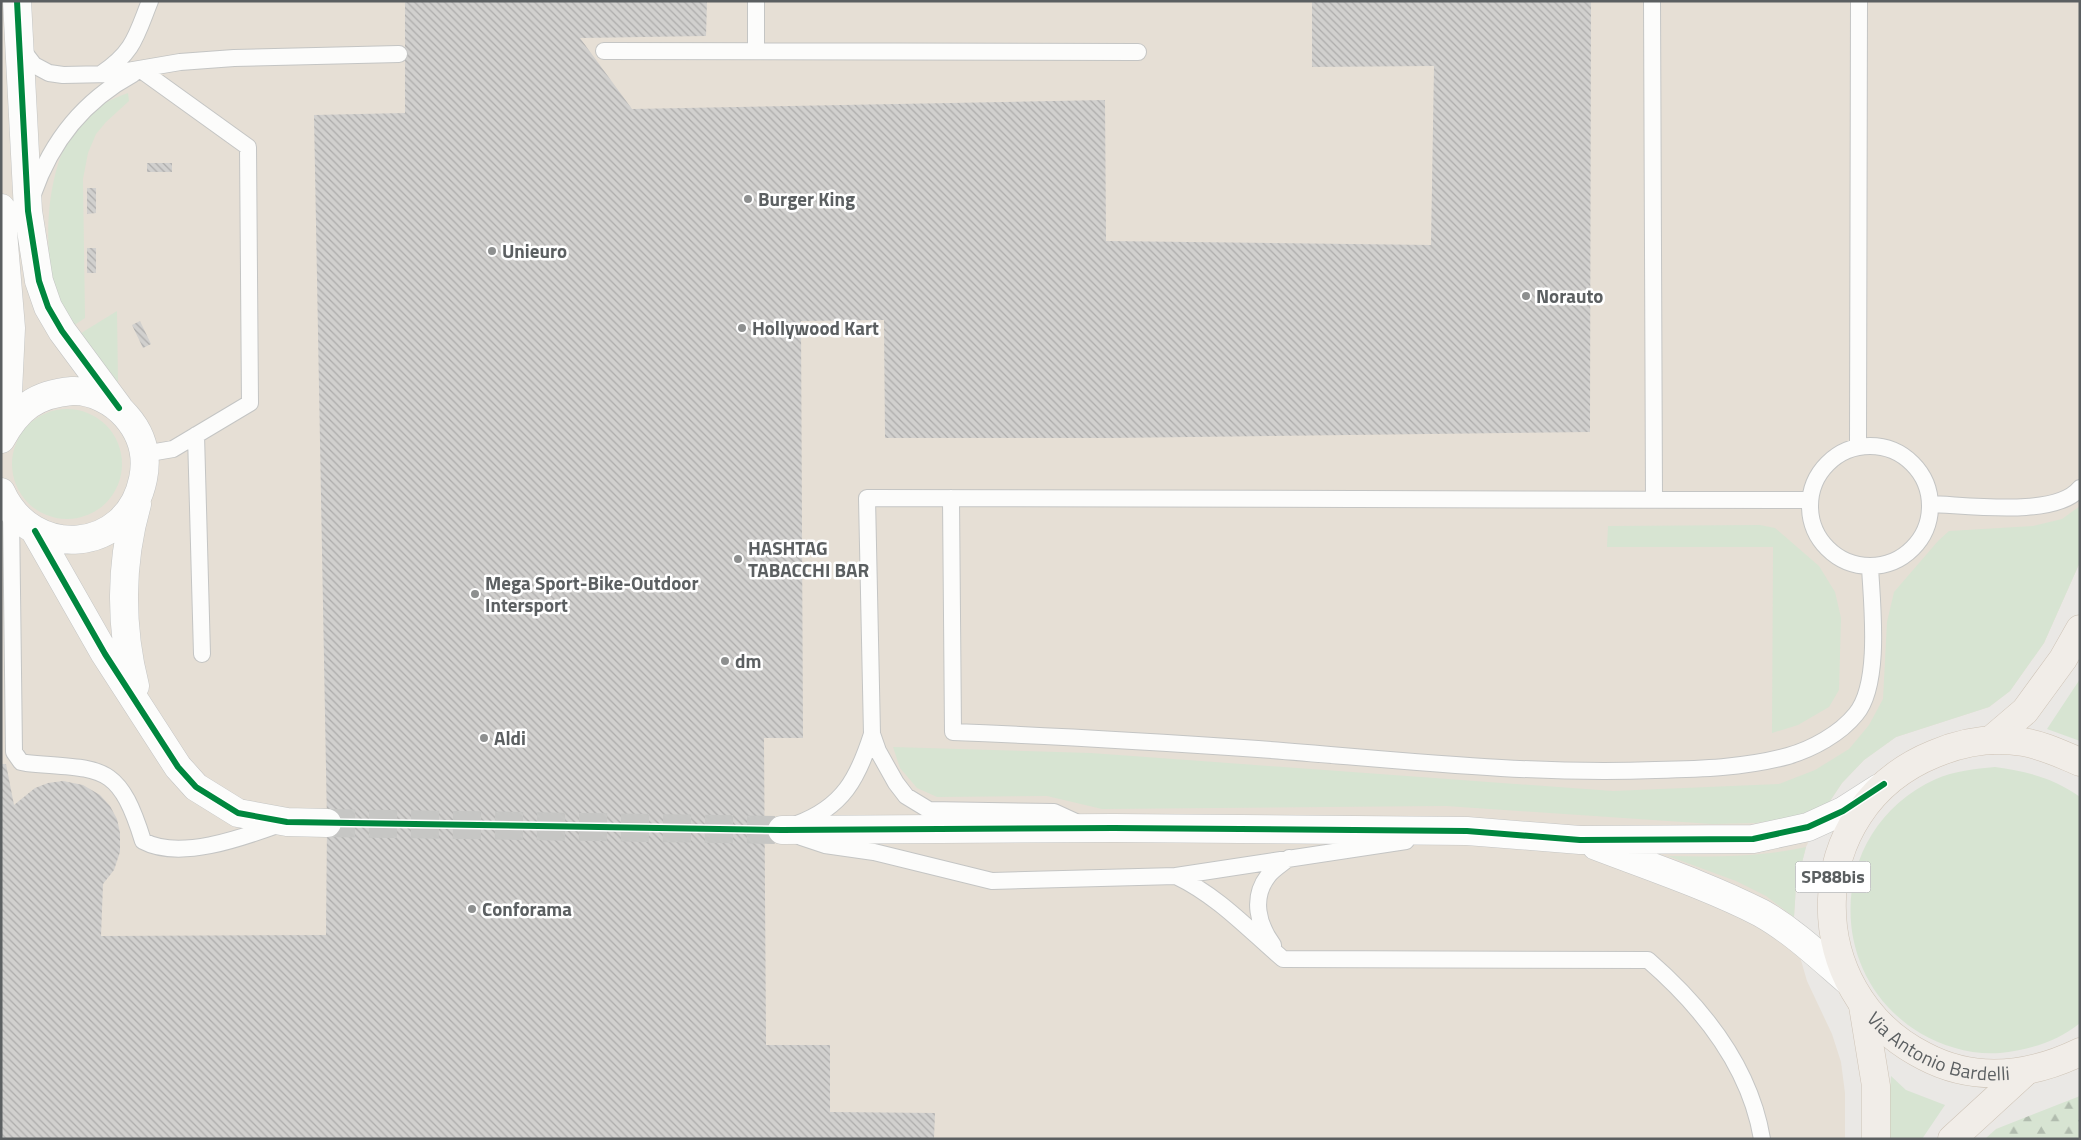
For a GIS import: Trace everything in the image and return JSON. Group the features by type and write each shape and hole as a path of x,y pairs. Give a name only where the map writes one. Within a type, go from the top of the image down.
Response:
{"main road":[{"path":"1991,740 2025,712 2063,659 2080,629"},
{"name":"Via Antonio Bardelli","path":"2080,762 2053,750 2023,742 1991,740 1952,746 1916,761 1884,784 1861,811 1844,843 1834,877 1831,912 1835,947 1848,981 1862,1006 1889,1034 1908,1048 1934,1062 1964,1071 1994,1074 2025,1072 2056,1063 2080,1052"},
{"name":"Via Antonio Bardelli","path":"1862,1006 1876,1086 1876,1139"},
{"name":"Via Antonio Bardelli","path":"1952,1139 2025,1072"}],"street":[{"path":"17,1 28,211 39,281 48,307 65,337 133,424 143,444 146,465 140,496 130,529 124,597 126,652 140,707"},
{"path":"1,208 12,328 8,392 1,438"},
{"path":"1,438 12,420 30,403 51,394 75,391 98,396 119,408"},
{"path":"5,503 22,522 35,532 58,540 83,540 106,532 126,517 140,496"},
{"path":"35,532 105,654 178,767 196,787 238,813 287,822 327,823"},
{"path":"782,830 1090,828 1467,831 1580,840 1753,839 1808,827 1843,811 1884,784"},
{"path":"1580,840 1700,886 1762,914 1806,943 1848,981"}],"lane":[{"path":"99,75 125,56 134,43 150,1"},
{"path":"756,1 756,51"},
{"path":"1652,1 1654,500"},
{"path":"1858,446 1859,1"},
{"path":"18,43 34,66 49,73 99,75 141,70 180,62 234,58 399,54"},
{"path":"604,51 1138,52"},
{"path":"28,211 40,174 54,146 72,121 94,99 141,70"},
{"path":"141,70 248,147 250,403 173,449 144,454"},
{"path":"196,435 202,654"},
{"path":"1858,446 1879,446 1899,453 1910,462 1926,484 1930,504 1928,523 1919,541 1906,555 1889,564 1870,567 1850,564 1832,554 1823,544 1810,521 1809,500 1814,482 1825,465 1840,453 1858,446"},
{"path":"1930,504 2028,507 2052,504 2065,500 2080,488"},
{"path":"1090,828 1054,812 929,810 906,796 896,783 878,751 872,734 867,498 1809,500"},
{"path":"951,498 953,732 1215,746 1516,769 1644,771 1754,763 1790,756 1827,739 1857,713 1864,698 1871,670 1873,638 1870,567"},
{"path":"5,503 14,752 17,758 26,763 96,771 112,778 128,799 143,841 156,846 214,845 230,842 287,822"},
{"path":"782,830 813,818 848,789 861,768 872,734"},
{"path":"782,830 825,845 874,852 992,881 1176,876 1467,831"},
{"path":"1283,959 1265,934 1260,920 1258,903 1260,889 1269,875 1289,858"},
{"path":"1176,876 1199,887 1216,899 1283,959 1648,960 1676,984 1722,1041 1742,1080 1757,1117 1762,1139"}],"shaded area":[{"path":"1,1 2080,1 2080,562 2044,643 2010,691 1989,707 1896,737 1864,760 1842,783 1826,807 1806,847 1796,886 1794,917 1798,950 1807,981 1832,1034 1841,1062 1845,1093 1845,1139 1,1139"}],"green space":[{"path":"128,93 129,101 96,134 88,153 83,179 85,318 73,326 56,296 51,272 48,226 54,179 61,156 70,137 82,120 98,107"},
{"path":"117,311 118,382 78,335"},
{"path":"67,409 88,413 106,425 118,443 122,464 118,485 106,503 88,515 67,519 46,515 28,503 16,485 12,464 16,443 28,425 46,413"},
{"path":"2080,506 2080,562 2044,643 2010,691 1989,707 1896,737 1864,760 1842,783 1826,807 1788,818 1756,823 1712,824 1446,806 1102,809 1047,796 937,797 917,788 900,768 893,747 1091,753 1613,791 1779,784 1815,770 1849,749 1869,725 1883,699 1887,622 1894,592 1938,541 1949,531 2033,526 2062,519"},
{"path":"1760,525 1775,528 1819,566 1835,592 1841,618 1839,690 1829,707 1798,725 1772,733 1773,547 1607,547 1608,526"},
{"path":"2080,679 2080,741 2047,729"},
{"path":"1995,767 2039,776 2070,790 2080,797 2080,1023 2052,1040 2032,1047 2011,1052 1979,1053 1958,1049 1920,1033 1888,1007 1866,975 1853,939 1851,901 1858,865 1874,831 1901,801 1943,776"},
{"path":"1806,847 1796,886 1794,917 1766,896 1736,881 1668,856 1738,856"},
{"path":"1891,1076 1906,1090 1945,1105 1922,1139 1886,1139"},
{"path":"2080,1096 2080,1139 1985,1139 1996,1129"}],"building":[{"path":"405,1 707,1 706,36 580,38 632,109 1105,100 1106,241 1431,245 1434,66 1312,67 1312,1 1591,1 1590,432 1110,438 885,438 884,320 801,321 803,738 764,738 766,1045 830,1045 830,1112 935,1113 934,1139 1,1139 1,764 6,764 14,805 35,788 48,783 63,781 83,785 100,795 110,806 117,819 120,833 120,852 114,870 103,884 101,936 326,935 327,823 314,115 405,113"},
{"path":"147,163 172,163 172,172 147,172"},
{"path":"87,188 96,188 96,213 87,214"},
{"path":"87,248 96,248 96,273 87,273"},
{"path":"140,321 151,344 143,348 132,325"}],"tunnel":[{"path":"327,823 782,830"}],"cycle path":[{"path":"17,1 28,211 39,281 48,307 62,331 119,408"},
{"path":"35,531 105,654 178,767 196,787 238,813 287,822 782,830 1114,828 1467,831 1580,840 1753,839 1808,827 1843,811 1884,784"}],"place":[{"name":"Burger King","path":"748,199"},
{"name":"Unieuro","path":"492,251"},
{"name":"Norauto","path":"1526,296"},
{"name":"Hollywood Kart","path":"742,328"},
{"name":"HASHTAG TABACCHI BAR","path":"738,559"},
{"name":"Mega Sport-Bike-Outdoor Intersport","path":"475,594"},
{"name":"dm","path":"725,661"},
{"name":"Aldi","path":"484,738"},
{"name":"Conforama","path":"472,909"}]}
